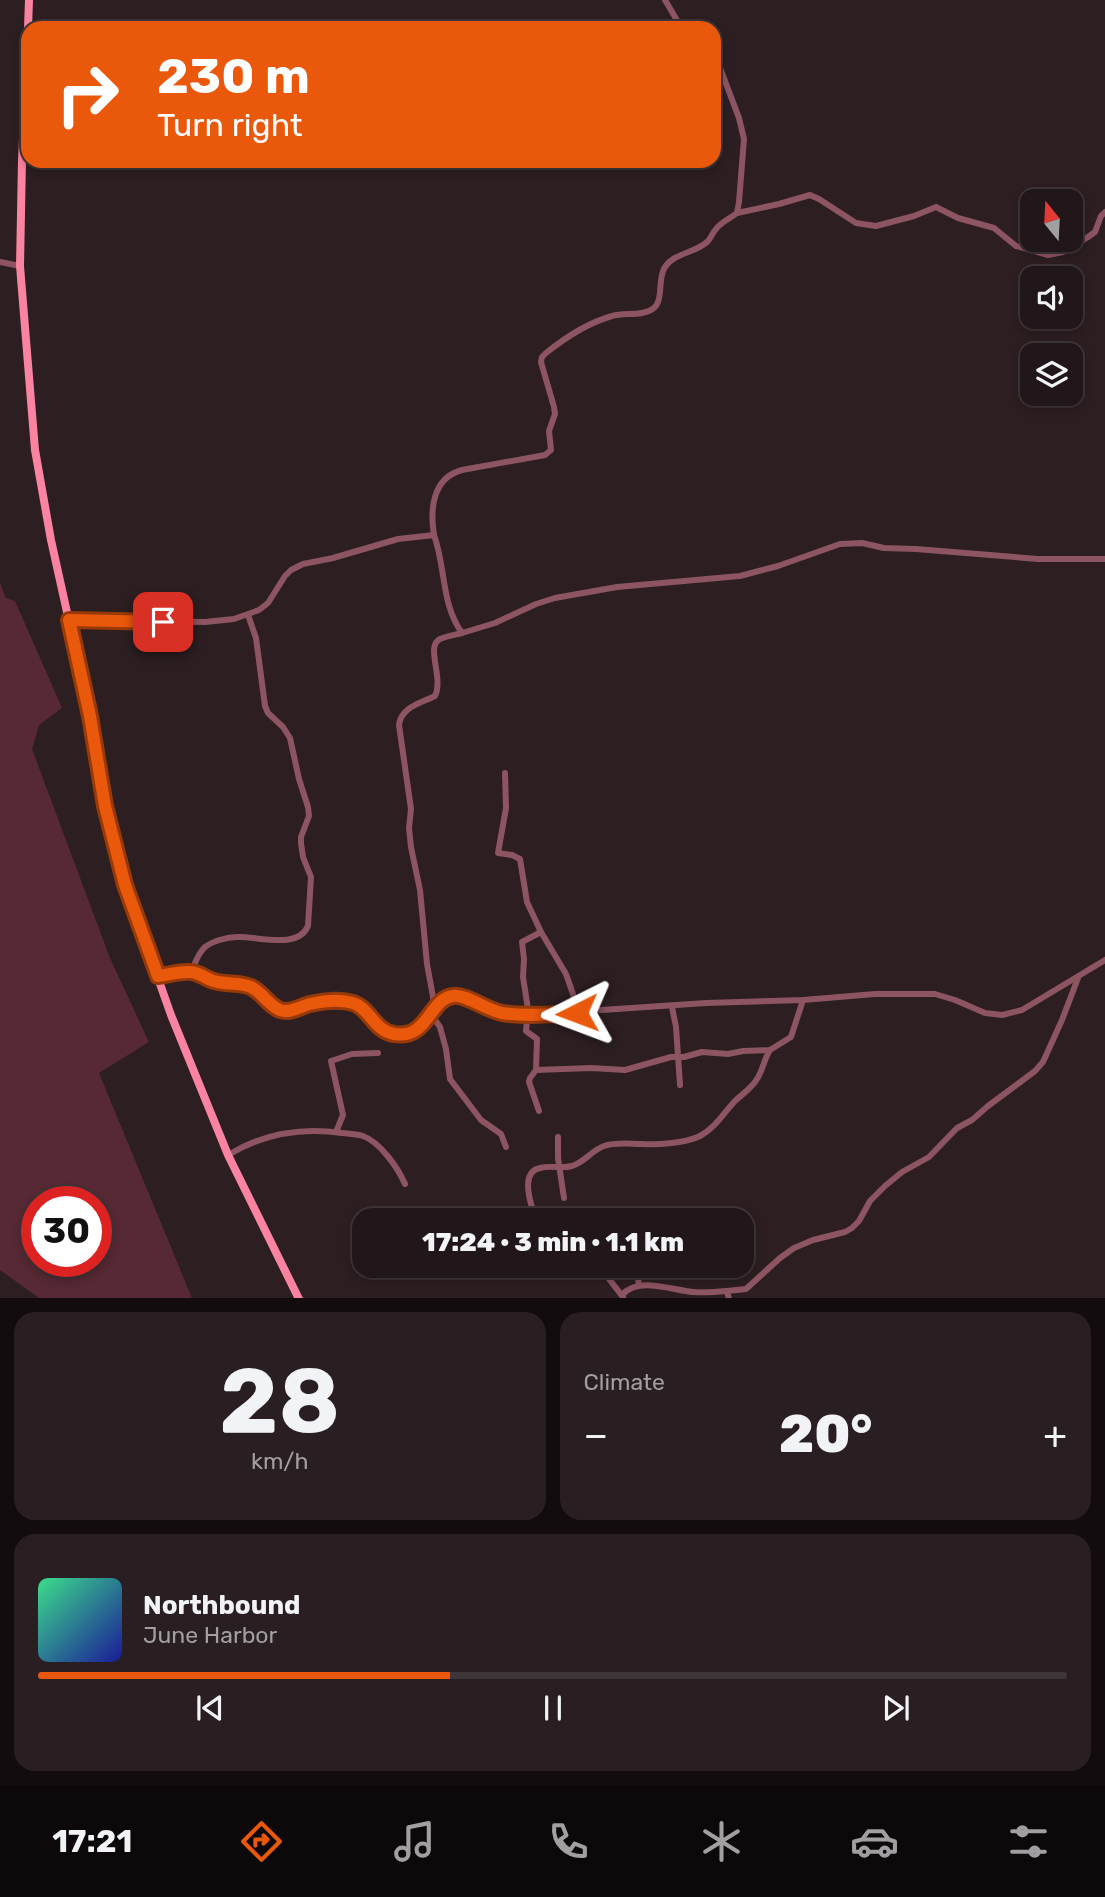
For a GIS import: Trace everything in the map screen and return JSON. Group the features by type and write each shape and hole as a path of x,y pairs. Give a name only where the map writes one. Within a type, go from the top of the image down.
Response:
{"main road":[{"path":"28,21 29,0"},
{"path":"22,168 20,266 35,450 51,540 90,716 105,806 125,885 171,1015 228,1155 299,1298"}],"street":[{"path":"665,0 677,21"},
{"path":"721,70 744,139 737,213"},
{"path":"462,633 448,606 432,520 432,505 443,481 449,475 462,470 544,455 551,450 548,431 555,414 542,357 578,330 603,319 651,311 657,305 662,275 667,265 704,245 719,225 737,213 810,195 819,198 856,223 876,226 936,207 958,218 994,228 1016,246 1048,254 1063,253 1095,232 1105,212"},
{"path":"0,262 20,266"},
{"path":"69,620 205,622 248,615 268,603 285,576 303,564 398,539 434,535"},
{"path":"506,1147 501,1134 481,1120 450,1079 446,1049 433,1011 420,890 411,847 411,809 399,725 402,714 435,696 437,692 438,673 433,647 435,642 495,623 555,598 617,587 740,576 840,544 862,543 884,548 916,548 1038,559 1105,559"},
{"path":"192,971 202,951 218,941 237,937 294,939 302,935 308,926 311,877 303,857 301,837 309,816 308,807 290,738 265,706 256,638 248,615"},
{"path":"505,773 506,808 498,853 520,859 527,902 566,974 577,1013"},
{"path":"539,1111 529,1082 536,1070 537,1039 527,1033 528,1009 523,977 522,942 541,932"},
{"path":"158,976 192,971 214,981 251,987 282,1011 320,1002 355,1003 382,1030 397,1035 408,1034 418,1028 446,998 460,996 492,1010 527,1015 875,994 935,994 985,1013 1002,1015 1022,1010 1105,960"},
{"path":"608,1278 623,1297 626,1290 639,1285 728,1295 746,1289 794,1248 852,1228 870,1201 885,1186 902,1172 929,1157 957,1128 972,1120 1035,1071 1043,1062 1078,978"},
{"path":"536,1070 625,1070 678,1056 707,1052 728,1054 770,1050 792,1037 803,1000"},
{"path":"672,1007 680,1085"},
{"path":"532,1208 529,1176 537,1168 560,1168 582,1161 604,1146 678,1142 701,1136 756,1082 770,1050"},
{"path":"337,1132 343,1115 331,1061 352,1054 378,1053"},
{"path":"228,1155 251,1143 289,1132 337,1132 364,1137 373,1142 396,1166 405,1184"},
{"path":"558,1137 564,1198"},
{"path":"638,1278 639,1285"}],"shaded area":[{"path":"0,583 6,598 15,601 62,708 39,725 32,749 110,958 149,1042 99,1073 192,1298 39,1298 0,1270"}],"route":[{"path":"163,622 69,620 90,716 105,806 125,885 158,976 192,971 214,981 244,985 258,991 282,1011 328,1001 355,1003 382,1030 397,1035 408,1034 418,1028 440,1002 453,996 460,996 502,1013 577,1013"}]}
